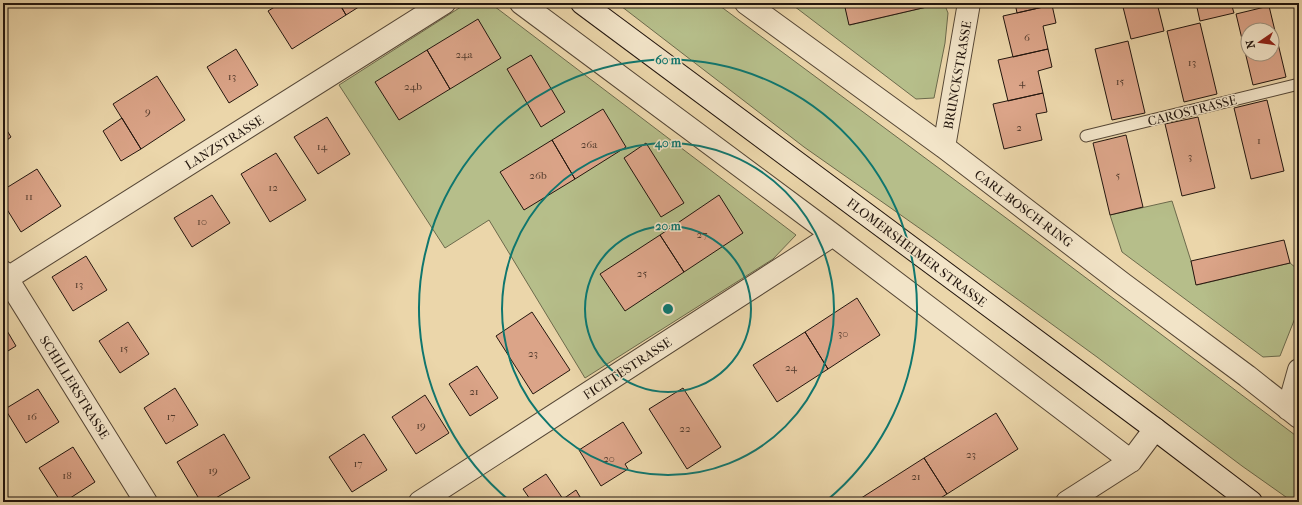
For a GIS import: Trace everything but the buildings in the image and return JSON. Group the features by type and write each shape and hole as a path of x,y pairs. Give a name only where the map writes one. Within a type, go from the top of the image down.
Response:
{"street":[{"name":"LANZSTRASSE","path":"4,277 444,3"},
{"path":"521,3 833,235 1130,461"},
{"name":"FLOMERSHEIMER STRASSE","path":"582,3 1251,502"},
{"name":"CARL-BOSCH-RING","path":"746,3 944,147 1294,413"},
{"name":"BRUNCKSTRASSE","path":"944,147 969,3"},
{"name":"FICHTESTRASSE","path":"420,502 833,235"},
{"name":"SCHILLERSTRASSE","path":"4,277 146,502"},
{"path":"1294,413 1299,370"},
{"path":"1067,502 1130,461 1155,429"}],"lane":[{"name":"CAROSTRASSE","path":"1086,136 1299,84"}],"green space":[{"path":"467,3 490,3 796,235 773,259 585,378 489,220 445,248 339,85"},
{"path":"617,3 716,3 1025,232 1299,438 1299,502 1293,502 1242,466 1097,357 932,237 804,147"},
{"path":"790,3 844,3 850,25 944,3 948,13 945,43 934,98 916,99"},
{"path":"1172,201 1197,285 1290,263 1296,268 1299,308 1280,356 1263,357 1122,252 1110,215"}]}
